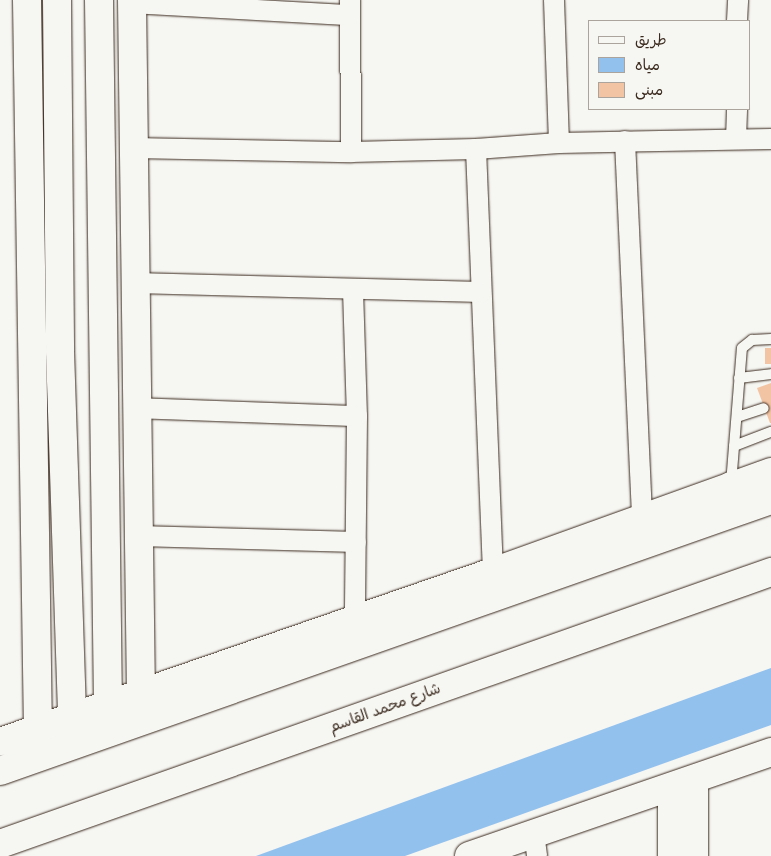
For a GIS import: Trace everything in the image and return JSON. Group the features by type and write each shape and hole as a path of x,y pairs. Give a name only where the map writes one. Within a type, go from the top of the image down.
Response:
{"main road":[{"path":"27,0 38,729"},
{"path":"58,0 60,351 72,718"},
{"path":"99,0 108,705"},
{"path":"132,2 141,693"},
{"path":"60,148 101,147"},
{"path":"31,352 60,351"},
{"path":"104,356 136,354"},
{"path":"0,742 493,572 771,472"},
{"path":"731,486 732,514"},
{"path":"0,771 771,500"},
{"name":"شارع محمد القاسم","path":"0,844 771,572"},
{"path":"469,856 536,845 683,784 771,752"},
{"path":"683,784 683,852"}],"street":[{"path":"554,0 559,143"},
{"path":"738,0 738,20"},
{"path":"132,2 350,7 351,152"},
{"path":"736,139 737,110"},
{"path":"134,148 351,152 476,149 559,143 771,139"},
{"path":"625,141 642,518"},
{"path":"476,149 493,572"},
{"path":"135,283 481,292"},
{"path":"353,290 357,416 355,620"},
{"path":"137,408 357,416"},
{"path":"139,536 356,542"}],"lane":[{"path":"731,486 739,378 745,344 752,340 771,339"},
{"path":"739,378 771,374"},
{"path":"737,417 764,408"},
{"path":"734,446 771,432"}],"water":[{"path":"771,668 771,725 405,856 256,856"}],"building":[{"path":"765,348 771,348 771,364 765,364"},
{"path":"771,383 771,423 770,423 757,388"}]}
